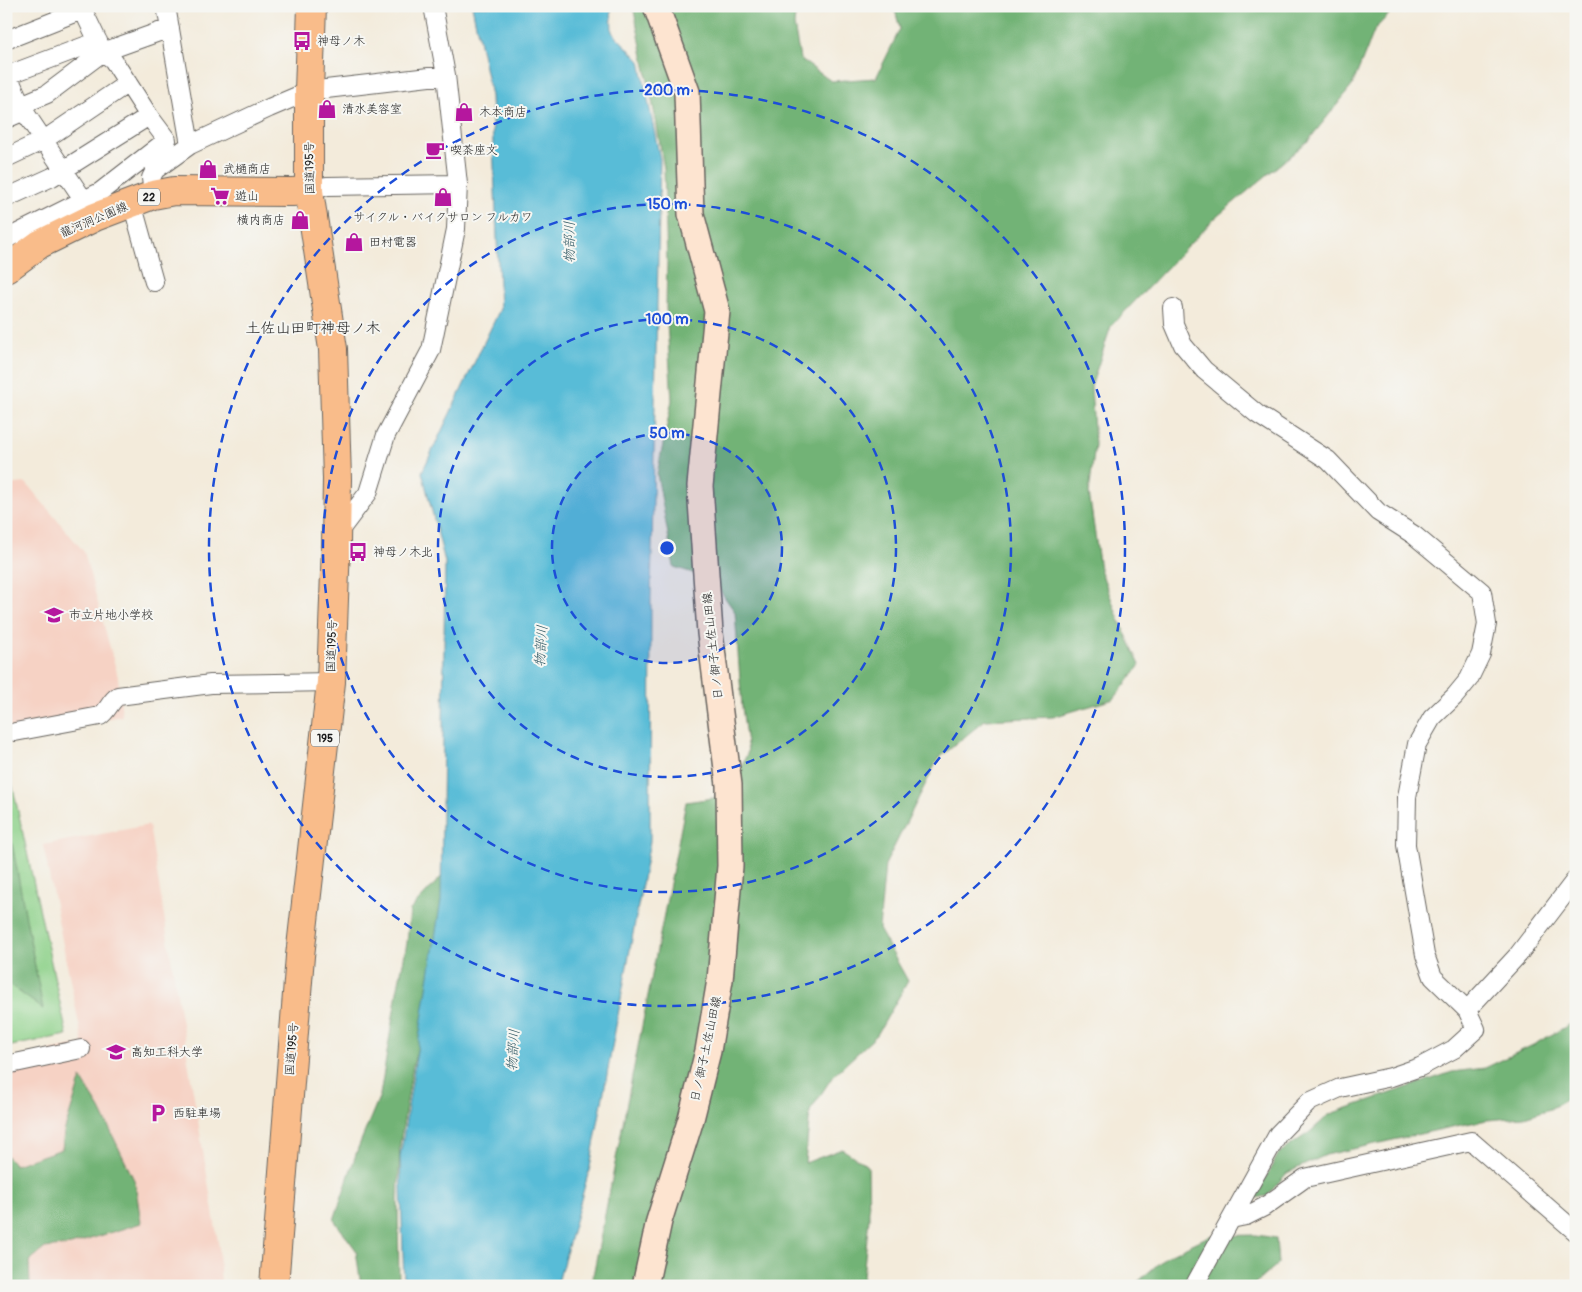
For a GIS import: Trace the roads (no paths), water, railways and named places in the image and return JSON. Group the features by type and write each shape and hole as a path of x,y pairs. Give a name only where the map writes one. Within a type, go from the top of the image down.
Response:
{"main road":[{"name":"国道195号","path":"274,1286 300,956 331,682 336,535 337,479 333,349 310,190 309,91 312,6"},
{"name":"日ノ御子土佐山田線","path":"645,1286 659,1221 691,1119 708,1050 720,980 730,866 729,785 710,633 700,486 717,310 691,214 687,92 656,6"},
{"name":"龍河洞公園線","path":"6,270 90,209 174,191 292,192 310,190"}],"street":[{"path":"166,6 190,145"},
{"path":"336,535 368,493 386,436 431,350 456,229 458,184 446,76 433,6"},
{"path":"6,40 82,8 101,46 114,60 149,116 167,140 100,192 90,209 6,239"},
{"path":"90,209 22,108 7,73 170,28"},
{"path":"6,119 47,94 101,46"},
{"path":"154,282 142,199 155,170 190,145 309,91 446,76"},
{"path":"6,158 44,140 128,83"},
{"path":"6,198 52,177 149,116"},
{"path":"310,190 327,186 458,184"},
{"path":"1173,308 1174,324 1183,345 1204,370 1257,414 1328,460 1378,512 1414,535 1482,592 1487,624 1481,654 1469,679 1455,696 1432,718 1417,744 1407,797 1406,845 1425,954 1433,977 1468,1010 1476,1029 1454,1049 1420,1067 1390,1077 1340,1088 1309,1102 1278,1134 1194,1286"},
{"path":"15,732 100,716 105,713 112,700 118,696 212,684 331,682"},
{"path":"1468,1010 1518,954 1576,879"},
{"path":"6,1065 81,1049"},
{"path":"1230,1219 1246,1216 1264,1207 1305,1178 1471,1141 1576,1232"}],"water":[{"name":"物部川","path":"472,6 611,6 612,32 640,61 660,159 651,600 650,841 590,1167 557,1286 404,1286 400,1157 441,900 445,562 422,472 500,309 491,96"}],"place":[{"name":"神母ノ木","path":"302,41"},
{"name":"清水美容室","path":"327,109"},
{"name":"木本商店","path":"464,112"},
{"name":"喫茶座文","path":"435,150"},
{"name":"武樋商店","path":"208,169"},
{"name":"遊山","path":"220,196"},
{"name":"サイクル・バイクサロン フルカワ","path":"443,197"},
{"name":"横内商店","path":"300,220"},
{"name":"田村電器","path":"354,242"},
{"name":"神母ノ木北","path":"358,552"},
{"name":"市立片地小学校","path":"54,615"},
{"name":"高知工科大学","path":"116,1052"},
{"name":"西駐車場","path":"158,1113"}],"district":[{"name":"土佐山田町神母ノ木","path":"313,328"}]}
